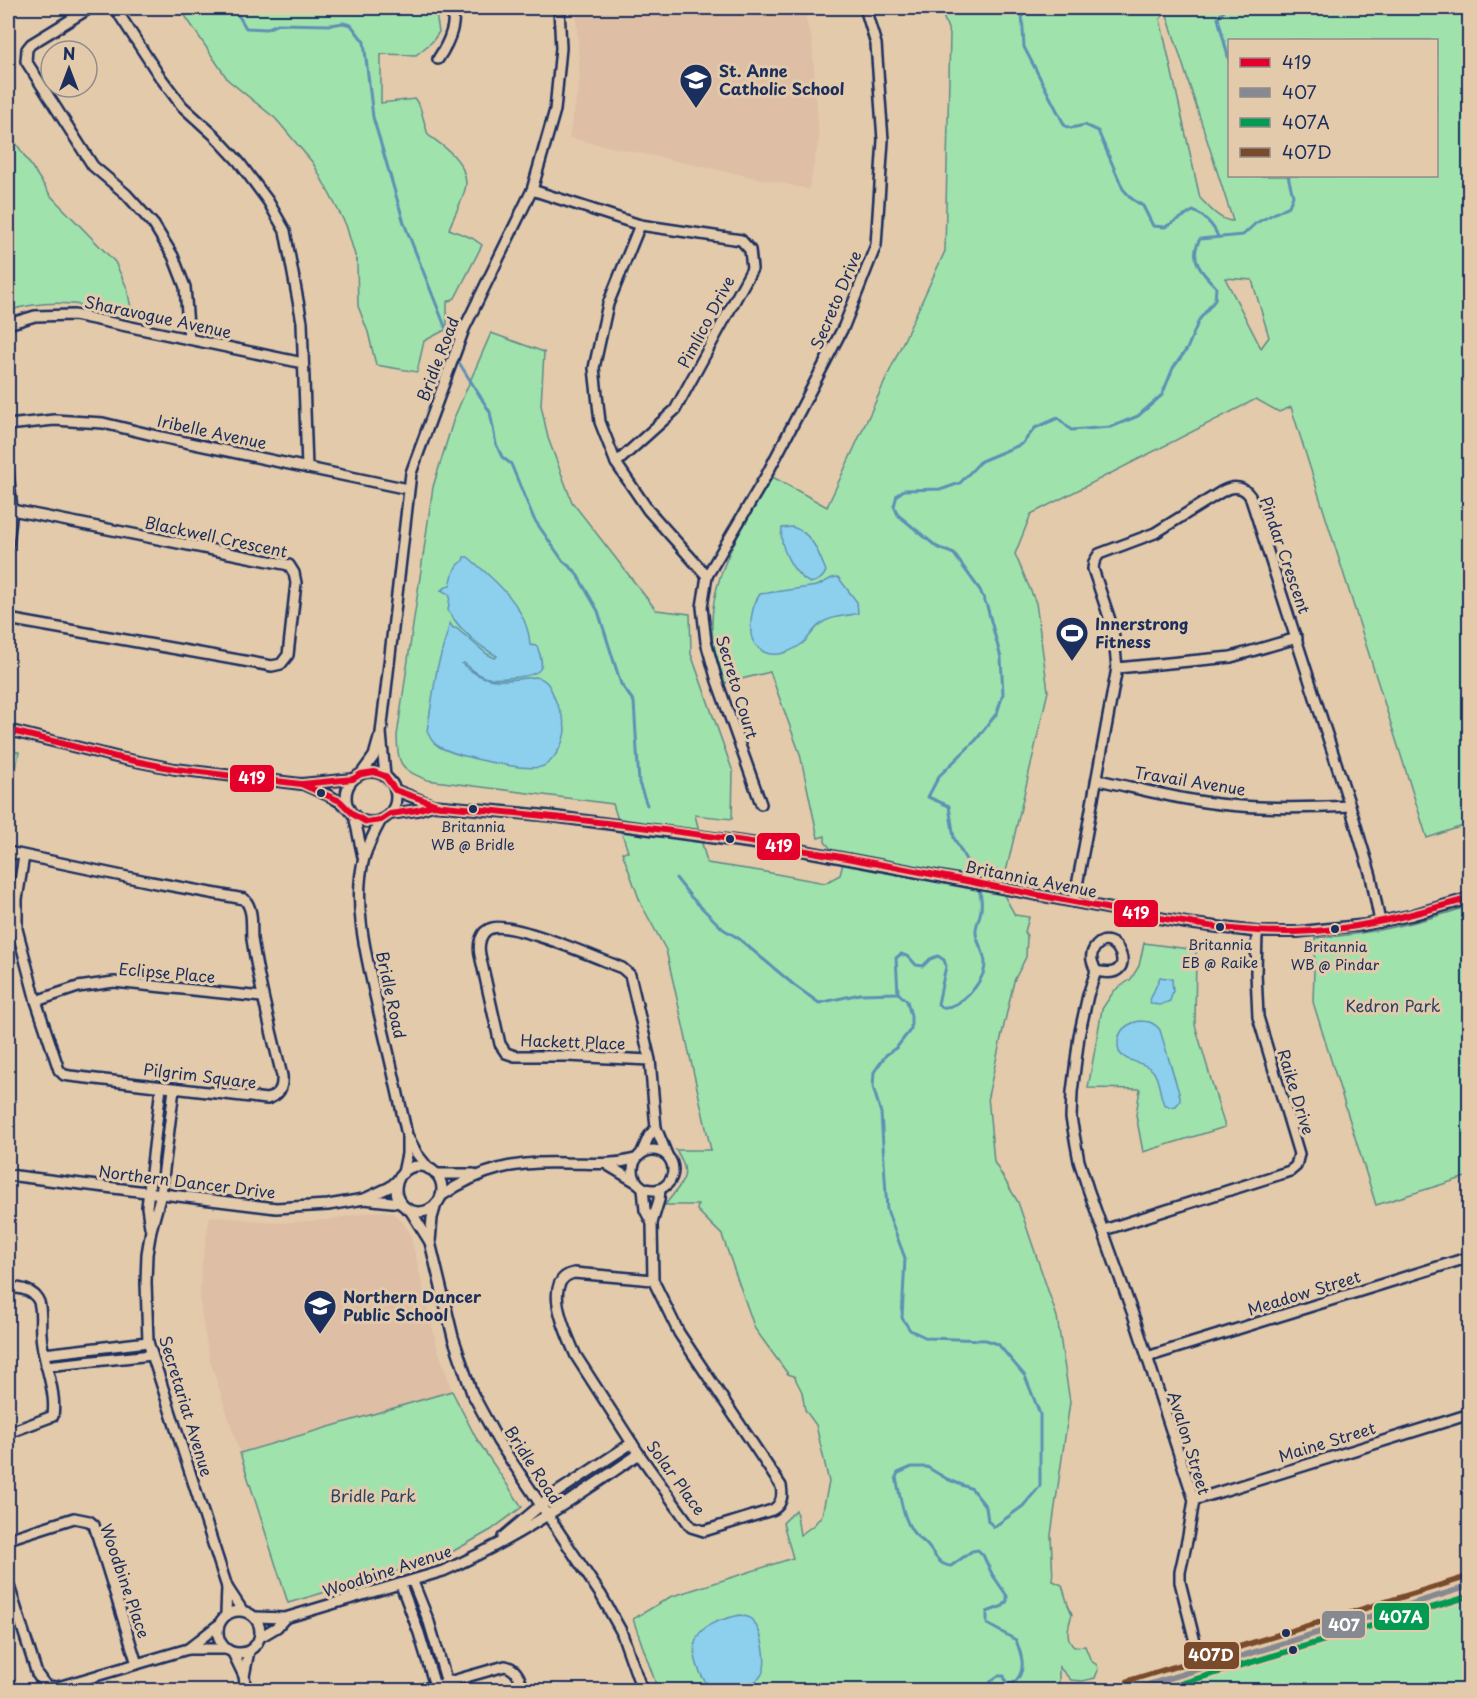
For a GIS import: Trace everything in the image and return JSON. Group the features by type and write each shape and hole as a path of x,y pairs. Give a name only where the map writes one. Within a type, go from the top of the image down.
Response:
{"street":[{"path":"90,8 31,44 26,54 28,68 93,166 126,194 154,225 173,256 185,287 189,339"},
{"path":"116,8 158,74 182,106 239,162 268,201 285,231 302,322 307,468"},
{"path":"438,59 450,36 454,17 452,8"},
{"name":"Bridle Road","path":"357,777 374,756 381,733 411,473 464,329 532,190 555,110 561,48 559,8"},
{"name":"Secreto Drive","path":"707,576 766,476 844,326 876,245 883,140 876,44 865,8"},
{"name":"Pimlico Drive","path":"532,190 640,225 741,240 750,250 752,269 675,410 616,463"},
{"path":"640,225 608,304 594,368 600,422 616,463 648,510 707,576"},
{"name":"Sharavogue Avenue","path":"8,324 36,316 74,315 303,363"},
{"name":"Iribelle Avenue","path":"8,425 54,420 104,423 408,489"},
{"path":"8,470 12,510 8,544"},
{"name":"Pindar Crescent","path":"1074,902 1117,668 1113,629 1094,569 1096,557 1155,533 1228,488 1242,489 1250,496 1350,806 1371,876 1380,922"},
{"name":"Blackwell Crescent","path":"8,619 272,666 281,664 288,655 296,583 294,573 288,565 12,510"},
{"name":"Secreto Court","path":"707,576 702,607 706,642 717,681 760,804"},
{"path":"1117,668 1231,657 1297,638"},
{"path":"8,730 175,769 302,784 357,777 374,772 385,776 396,789 433,805"},
{"name":"Bridle Road","path":"381,733 385,776"},
{"path":"348,807 347,790 357,777"},
{"name":"Travail Avenue","path":"1098,780 1229,805 1288,808 1350,806"},
{"path":"302,784 330,796 366,822 381,820 390,814 433,805"},
{"path":"390,814 396,801 396,789"},
{"name":"Britannia Avenue","path":"433,805 550,816 755,843 835,856 1186,923 1257,932 1305,932 1380,922 1470,898"},
{"name":"Bridle Road","path":"354,815 363,860 360,894 364,940 407,1135 407,1154 401,1176"},
{"name":"Bridle Road","path":"363,860 381,820"},
{"path":"8,852 24,856"},
{"name":"Pilgrim Square","path":"24,856 244,899 249,904 262,997 282,1076 283,1086 273,1097 267,1099 64,1075 55,1063 17,929 17,899 24,856"},
{"name":"Hackett Place","path":"650,1060 515,1056 506,1053 500,1044 480,955 479,947 484,933 493,928 525,932 624,970 633,982 650,1060 656,1128 667,1155"},
{"name":"Raike Drive","path":"1104,1230 1290,1171 1299,1161 1299,1154 1258,1017 1257,932"},
{"name":"Avalon Street","path":"1096,971 1079,1036 1071,1118 1079,1161 1194,1500 1180,1582 1202,1670"},
{"name":"Eclipse Place","path":"36,1001 78,987 114,982 262,997"},
{"name":"Secretariat Avenue","path":"151,1230 147,1207 161,1087"},
{"name":"Secretariat Avenue","path":"174,1089 161,1194 151,1230 146,1282 148,1342 226,1587 242,1610"},
{"path":"639,1185 632,1173 649,1136 656,1128"},
{"name":"Bridle Road","path":"407,1135 417,1154 433,1172"},
{"path":"441,1196 479,1174 501,1167 564,1162 607,1165 655,1150 667,1155 673,1166 673,1173 669,1184 651,1191 607,1165"},
{"path":"433,1172 442,1186 441,1196 436,1204 425,1211 410,1210 401,1203 397,1194 401,1176 415,1167 433,1172 479,1174"},
{"name":"Northern Dancer Drive","path":"8,1175 276,1208 320,1206 363,1199 390,1187 401,1176"},
{"name":"Solar Place","path":"639,1185 645,1210 652,1223"},
{"name":"Solar Place","path":"653,1280 574,1273 567,1274 561,1279 558,1285 558,1300 576,1356 639,1454 691,1527 704,1531 772,1510 781,1501 781,1486 679,1333 653,1280 652,1223 660,1189"},
{"name":"Northern Dancer Drive","path":"363,1199 401,1203"},
{"name":"Bridle Road","path":"436,1204 430,1242 453,1337 472,1393 498,1441 621,1631 642,1690"},
{"name":"Bridle Road","path":"410,1210 430,1242"},
{"name":"Meadow Street","path":"1147,1357 1470,1257"},
{"path":"8,1287 31,1292 39,1302 44,1354 55,1404 52,1416 8,1434"},
{"path":"44,1354 148,1342"},
{"path":"46,1366 152,1355"},
{"name":"Maine Street","path":"1194,1500 1470,1414"},
{"name":"Woodbine Avenue","path":"495,1544 540,1505 632,1443"},
{"name":"Woodbine Avenue","path":"255,1617 285,1618 413,1582 463,1563 535,1524 639,1454"},
{"name":"Woodbine Place","path":"8,1539 74,1518 89,1521 94,1525 137,1664"},
{"path":"413,1582 429,1622 447,1683"},
{"name":"Woodbine Place","path":"8,1583 37,1674 46,1686 58,1687 188,1650 229,1651"},
{"path":"401,1585 435,1686"},
{"path":"1131,1690 1470,1586"},
{"name":"Secretariat Avenue","path":"226,1587 226,1613"},
{"path":"244,1676 218,1636 217,1626 226,1613 242,1610 255,1617 259,1625 260,1637 249,1651 244,1676 246,1690"},
{"name":"Woodbine Avenue","path":"260,1637 277,1627 285,1618"},
{"name":"Woodbine Place","path":"188,1650 217,1626"},
{"path":"229,1651 249,1651"},
{"path":"420,1690 505,1666 516,1671 523,1690"}],"shaded area":[{"name":"St. Anne Catholic School","path":"576,8 803,8 812,42 819,138 809,189 569,138 580,79"},
{"name":"Northern Dancer Public School","path":"383,1211 392,1213 400,1219 410,1233 437,1347 452,1391 240,1453 210,1360 203,1324 200,1300 201,1269 210,1216 281,1223 326,1220"}],"green space":[{"path":"180,8 435,8 439,32 432,42 416,55 381,54 381,103 415,99 420,107 428,135 453,155 465,175 464,194 449,229 472,238 482,245 455,298 447,302 447,329 424,341 417,372 376,365 368,332 358,306 357,262 346,225 313,163 276,119 228,80"},
{"path":"940,8 1469,8 1469,824 1427,838 1291,407 1279,412 1256,399 1031,514 1015,554 1036,603 1048,691 1006,872 995,870 995,879 1015,915 1029,917 1025,932 1027,936 1026,957 1014,981 988,1096 994,1162 1018,1202 1057,1317 1070,1402 1051,1535 1053,1581 1062,1585 1072,1614 1068,1631 1071,1643 1074,1647 1085,1646 1091,1661 1097,1665 1098,1670 1095,1678 1082,1681 1071,1680 1059,1667 1059,1690 658,1690 633,1619 670,1597 793,1558 783,1523 796,1510 800,1535 814,1525 822,1515 829,1482 816,1425 805,1410 802,1392 794,1376 788,1374 755,1329 722,1235 697,1210 698,1205 665,1205 680,1185 685,1173 676,1150 711,1150 666,950 641,904 622,852 628,852 613,804 427,780 406,769 400,760 397,736 433,487 454,418 491,333 544,352 541,405 548,438 572,502 656,610 690,614 691,654 733,772 732,819 695,815 707,863 825,883 840,875 843,863 825,842 825,836 818,838 800,754 770,672 725,683 713,643 713,609 717,588 731,550 771,476 827,507 945,251 950,34","holes":["1166,12 1233,221 1219,216 1200,198 1160,19","1225,278 1252,280 1269,337 1261,348"]},
{"path":"8,131 51,196 115,262 127,288 132,313 85,305 54,303 8,311"},
{"path":"8,750 19,752 8,814"},
{"name":"Kedron Park","path":"1469,906 1469,1176 1376,1205 1313,1002 1315,938 1393,927"},
{"path":"1144,943 1196,950 1195,1025 1225,1127 1143,1152 1136,1115 1140,1089 1088,1088 1102,1009 1114,991 1131,979 1139,966"},
{"name":"Bridle Park","path":"452,1391 476,1438 522,1507 491,1530 450,1553 425,1563 288,1603 240,1453"},
{"path":"1469,1587 1469,1690 1132,1690"}],"water":[{"path":"792,527 805,534 817,551 826,571 818,580 810,583 804,579 788,560 781,535 782,528"},
{"path":"464,557 468,557 489,575 517,607 528,631 530,645 537,646 542,664 537,672 514,678 496,678 484,677 464,663 462,664 471,671 488,679 505,680 536,677 541,678 547,684 561,714 565,730 558,752 546,765 541,767 504,765 458,754 436,744 431,740 427,731 437,669 450,623 453,628 456,628 487,654 495,658 497,656 476,642 458,624 448,611 450,595 441,590 450,585 455,568"},
{"path":"838,577 857,602 858,613 826,620 803,643 784,653 769,654 755,644 751,634 751,618 760,594 817,586"},
{"path":"1160,977 1172,979 1173,991 1170,1001 1160,1005 1151,1004 1150,1000"},
{"path":"1139,1021 1151,1022 1160,1030 1180,1096 1180,1101 1176,1106 1170,1107 1164,1104 1153,1071 1145,1065 1122,1056 1119,1052 1118,1041 1121,1032 1128,1025"},
{"path":"740,1615 752,1620 759,1631 764,1656 763,1672 755,1681 741,1687 724,1688 710,1685 703,1678 695,1656 697,1638 707,1626"}],"waterway":[{"path":"234,8 246,28 266,29 278,24 331,25 343,23 351,25 364,42 373,117 404,223 452,344"},
{"path":"1019,8 1022,13 1024,47 1065,126 1071,128 1085,125 1098,131 1123,189 1143,206 1153,226 1165,227 1193,211 1208,221 1218,237"},
{"path":"1226,8 1218,18 1228,56"},
{"path":"977,880 954,838 949,806 928,797 939,776 976,740 997,713 1003,694 1001,658 987,606 980,590 954,554 937,547 898,515 894,506 897,495 904,490 943,489 960,483 981,461 1022,444 1035,428 1058,418 1071,430 1111,427 1138,416 1162,395 1173,368 1187,349 1199,320 1215,300 1216,287 1202,271 1196,259 1195,253 1200,239 1243,235 1256,223 1289,206 1293,196 1288,177"},
{"path":"458,361 490,412 496,444 502,457 511,464 534,519 563,561 575,571 598,611 621,684 634,702 639,783 647,805"},
{"path":"676,878 691,897 723,929 738,938 819,1003 860,994 898,993"},
{"path":"978,887 981,907 976,933 985,961 984,972 980,980 963,1000 948,1007 941,1007 938,1004 946,966 944,960 938,956 930,959 923,966 916,965 909,957 901,954 896,958 898,993 907,1001 911,1016 911,1029 897,1047 886,1055 874,1072 873,1087 881,1113 887,1210 905,1258 902,1318 910,1330 927,1338 986,1340 998,1344 1025,1376 1040,1414 1040,1486 1023,1506 994,1527 988,1521 986,1507 972,1489 947,1479 927,1467 912,1467 898,1473 896,1477 906,1519 914,1534 943,1564 951,1566 972,1551 978,1550 1007,1596 1007,1601 1003,1606 987,1612 987,1624 1016,1640 1022,1658 1022,1669 1012,1684 1006,1682 1004,1676 998,1676 991,1681 991,1690"}],"transit line":[{"name":"419","path":"8,730 175,769 301,784 340,801 354,815 366,822 381,820 390,814 433,805 567,818 745,841 1194,924 1244,930 1294,932 1339,929 1405,916 1470,898"},
{"name":"419","path":"302,784 353,779 361,774 374,772 385,776 395,790 440,806"},
{"name":"407D","path":"1128,1681 1467,1577"},
{"name":"407","path":"1131,1690 1470,1586"},
{"name":"407A","path":"1160,1690 1470,1596"}],"place":[{"name":"St. Anne Catholic School","path":"696,109"},
{"name":"Innerstrong Fitness","path":"1072,662"},
{"name":"Britannia WB @ Bridle","path":"473,809"},
{"name":"Britannia EB @ Raike","path":"1220,927"},
{"name":"Britannia WB @ Pindar","path":"1335,929"},
{"name":"Northern Dancer Public School","path":"320,1335"}]}
